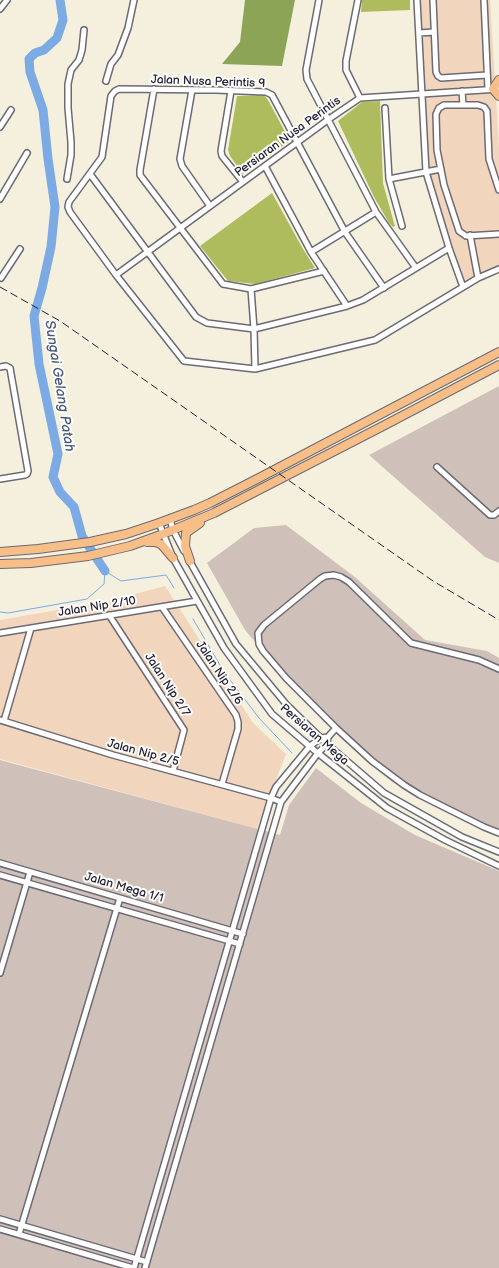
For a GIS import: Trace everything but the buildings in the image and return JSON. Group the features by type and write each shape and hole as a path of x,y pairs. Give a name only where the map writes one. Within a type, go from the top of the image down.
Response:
{"main road":[{"path":"499,80 493,89 499,96"},
{"path":"0,552 81,544 126,534 210,503 403,404 499,352"},
{"path":"130,546 214,513 499,365"},
{"path":"190,561 186,546 186,533 214,513"},
{"path":"0,564 31,563 88,556 155,542 165,547 174,558"}],"street":[{"path":"0,9 7,0"},
{"path":"106,81 111,64 118,55 128,28 134,0"},
{"path":"319,0 306,75 376,212 416,268"},
{"path":"358,0 346,61 346,70 360,98"},
{"path":"417,0 426,172 463,287"},
{"path":"433,0 436,72 438,76 442,78 487,75"},
{"path":"484,0 487,75 493,89"},
{"path":"67,180 71,155 68,84 71,70 79,60 82,50 84,30"},
{"path":"419,33 434,32"},
{"name":"Jalan Nusa Perintis 9","path":"90,174 102,157 111,96 114,91 119,89 266,92 272,95 298,142"},
{"path":"154,89 140,175 223,284 251,289 324,271"},
{"name":"Persiaran Nusa Perintis","path":"116,275 360,98 493,89"},
{"path":"192,90 180,159 182,166 210,206"},
{"path":"231,91 221,151 222,156 243,182"},
{"path":"462,91 463,105"},
{"path":"499,190 489,159 486,111 484,107 478,105 444,105 439,108 436,114 437,150 444,185 460,231 468,235 499,234"},
{"path":"385,108 389,179 402,226"},
{"path":"0,127 11,110"},
{"path":"298,142 345,232 384,288"},
{"path":"0,199 28,153"},
{"path":"264,166 310,252 347,306"},
{"path":"389,179 441,169"},
{"path":"449,248 363,300 347,306 254,329 207,323 196,317 90,174 69,202 68,207 116,275 184,361 255,368 375,340 478,278 499,269"},
{"path":"310,252 376,212"},
{"path":"468,235 478,278"},
{"path":"1,278 20,249"},
{"path":"251,289 255,368"},
{"path":"0,367 6,366 10,368 28,471 24,475 0,479"},
{"path":"437,467 490,515 494,515 499,511"},
{"name":"Persiaran Mega","path":"170,519 173,530 236,644 286,704 327,744 384,793 462,837 499,852"},
{"name":"Persiaran Mega","path":"159,523 174,558 224,648 272,714 387,808 445,840 499,866"},
{"path":"499,668 479,660 410,643 349,582 334,575 325,576 320,579 264,625 258,633 259,644 286,678 372,761 404,785 428,799 499,833"},
{"name":"Jalan Nip 2/10","path":"0,633 197,601"},
{"name":"Jalan Nip 2/6","path":"162,607 230,707 238,722 238,729 222,784"},
{"name":"Jalan Nip 2/7","path":"110,615 184,730 173,771"},
{"path":"2,721 31,628"},
{"name":"Jalan Nip 2/5","path":"2,721 113,755 281,802"},
{"path":"0,1229 133,1268 271,798 276,787 310,746 321,738 328,736 336,728"},
{"path":"0,1220 136,1259 146,1265 281,802 327,744 328,736"},
{"name":"Jalan Mega 1/1","path":"0,863 243,934"},
{"path":"0,973 30,872"},
{"path":"0,875 240,944"},
{"path":"19,1234 120,898"}],"shaded area":[{"path":"420,0 490,0 499,148 499,269 465,286 429,172"},
{"path":"499,386 499,563 485,557 369,455"},
{"path":"286,525 356,578 425,640 487,651 499,658 499,835 392,782 324,722 245,630 207,563 254,528"},
{"path":"165,586 253,723 286,754 257,829 0,759 0,620 109,601"},
{"path":"0,760 280,835 289,805 316,768 361,803 415,835 499,871 499,1268 0,1268"}],"green space":[{"path":"245,0 295,0 282,66 222,64 240,42"},
{"path":"362,0 410,0 410,10 361,12"},
{"path":"264,95 290,141 243,174 228,150 237,96"},
{"path":"380,101 383,183 395,226 393,227 374,197 338,121 362,102"},
{"path":"272,193 315,268 255,284 228,281 200,246"}],"waterway":[{"name":"Sungai Gelang Patah","path":"60,0 63,20 57,38 44,50 35,53 29,59 30,72 43,110 55,207 51,247 34,316 39,364 58,454 53,477 60,492 74,507 82,536 105,571"},
{"path":"0,612 8,613 87,599 104,584 105,571 121,581 166,575 174,588"},
{"path":"193,619 224,672 259,718 292,753"}],"railway":[{"path":"0,287 60,321 433,581 499,620"}]}
